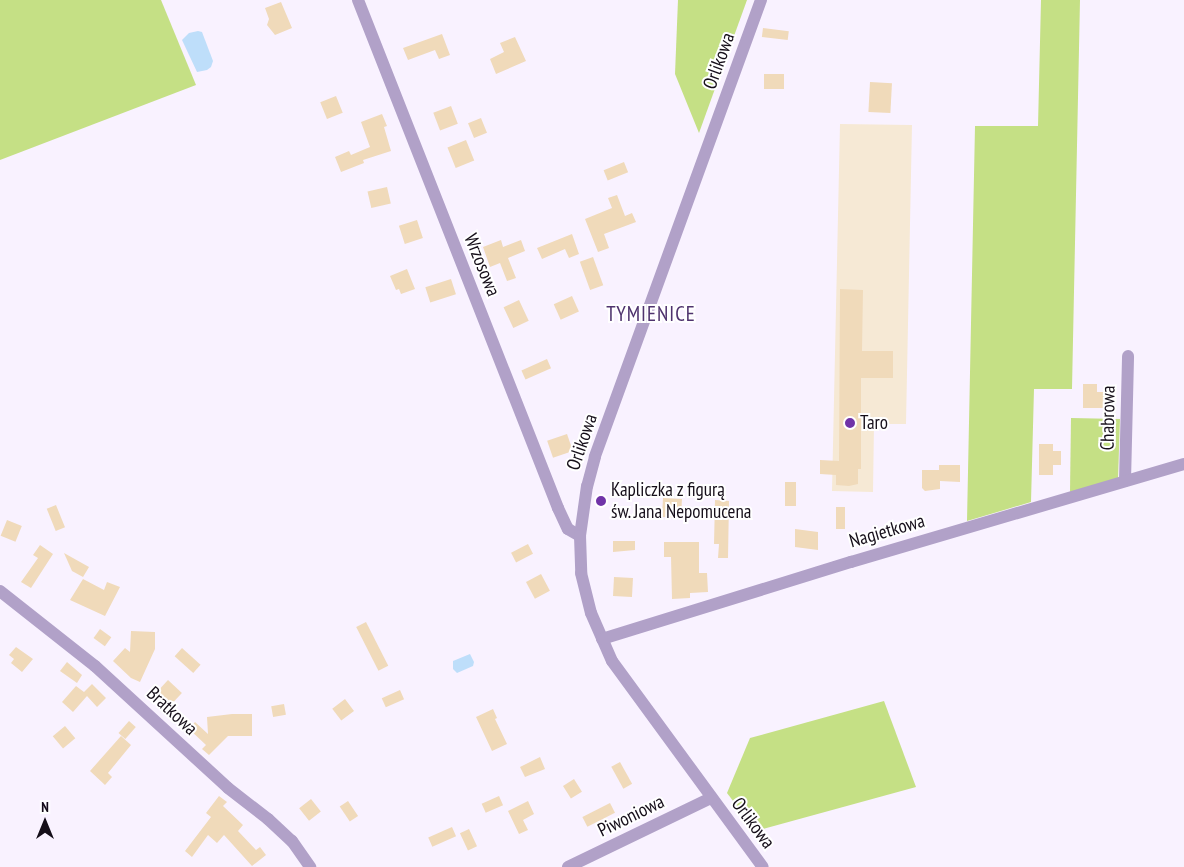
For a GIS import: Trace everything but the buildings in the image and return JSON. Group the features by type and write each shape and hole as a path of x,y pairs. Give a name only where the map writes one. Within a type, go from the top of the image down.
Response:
{"street":[{"name":"Wrzosowa","path":"358,0 558,508 568,529 580,536"},
{"name":"Orlikowa","path":"761,0 595,458 587,486 580,536 581,573 591,613 612,661 634,694 762,867"},
{"name":"Chabrowa","path":"1125,481 1128,356"},
{"name":"Nagietkowa","path":"602,639 818,572 1184,464"},
{"name":"Bratkowa","path":"0,591 95,666 228,788 268,818 292,840 310,867"},
{"name":"Piwoniowa","path":"568,867 711,798"}],"shaded area":[{"path":"840,124 912,125 906,424 874,424 873,492 832,491"}],"green space":[{"path":"0,0 161,0 196,85 0,160"},
{"path":"678,0 747,0 699,133 675,74"},
{"path":"1041,0 1080,0 1072,389 1034,389 1031,502 967,521 975,126 1038,126"},
{"path":"1071,418 1120,419 1118,479 1070,492"},
{"path":"884,701 916,787 756,831 727,793 750,738"}],"water":[{"path":"202,32 213,61 211,67 207,70 197,72 182,40 189,33"},
{"path":"470,654 474,662 473,666 457,673 453,669 453,661"}],"place":[{"name":"Taro","path":"850,423"},
{"name":"Kapliczka z figurą św. Jana Nepomucena","path":"601,501"}],"district":[{"name":"TYMIENICE","path":"651,314"}]}
